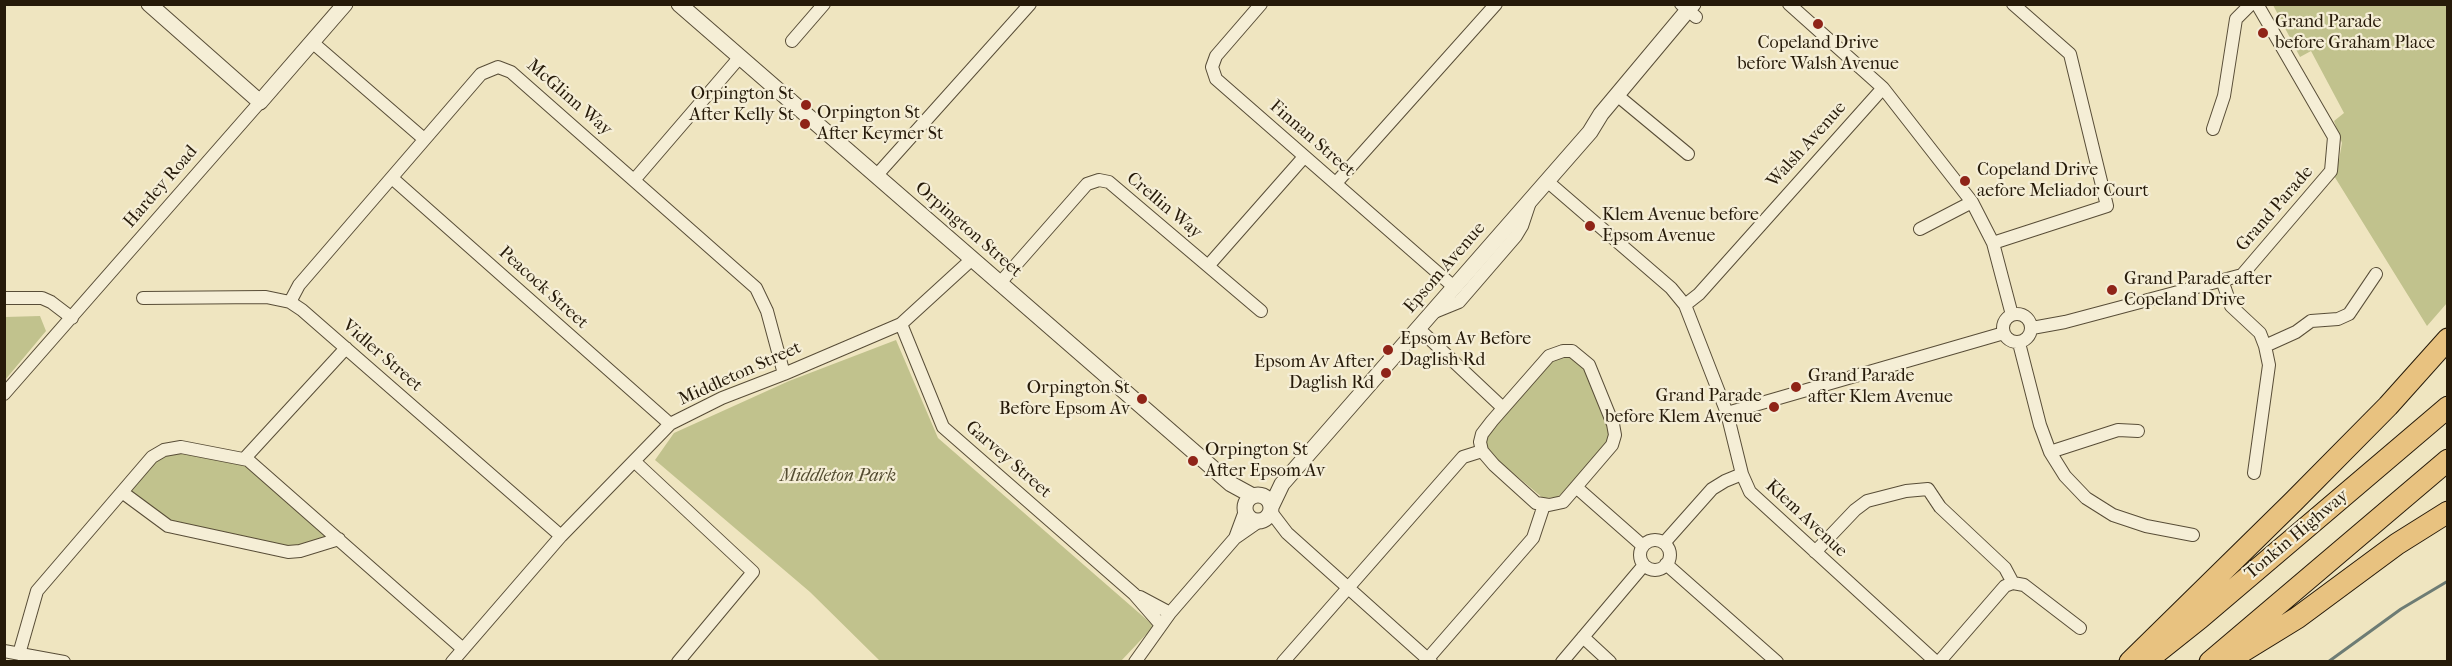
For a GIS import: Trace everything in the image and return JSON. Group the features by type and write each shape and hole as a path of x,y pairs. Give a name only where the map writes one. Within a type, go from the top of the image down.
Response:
{"highway":[{"path":"2130,662 2388,406 2448,339"},
{"name":"Tonkin Highway","path":"2146,662 2448,407"},
{"path":"2210,662 2448,460"},
{"path":"2227,662 2297,618 2397,544 2448,512"}],"street":[{"path":"149,4 260,102"},
{"name":"Hardey Road","path":"4,394 345,4"},
{"name":"Orpington Street","path":"679,4 1251,502"},
{"path":"792,41 824,4"},
{"path":"876,176 1030,4"},
{"name":"Finnan Street","path":"1261,4 1215,56 1213,74 1454,288"},
{"path":"1336,183 1496,4"},
{"name":"Epsom Avenue","path":"1266,515 1282,483 1590,132 1604,122 1689,9 1707,4"},
{"path":"1789,4 1883,87 1972,202 1994,243 2012,315"},
{"path":"1994,243 2107,207 2070,54 2013,4"},
{"path":"2213,129 2224,96 2236,19 2251,4"},
{"name":"Grand Parade","path":"2032,328 2065,322 2242,275 2331,171 2334,137 2257,4"},
{"path":"312,42 424,139"},
{"path":"635,178 739,57"},
{"name":"McGlinn Way","path":"290,302 299,285 424,139 482,74 498,67 511,72 635,178 756,288 767,311 784,374"},
{"name":"Walsh Avenue","path":"1685,305 1699,294 1883,87"},
{"path":"1621,98 1688,154"},
{"path":"1208,266 1304,157"},
{"name":"Peacock Street","path":"392,178 670,424"},
{"name":"Crellin Way","path":"999,284 1088,184 1099,180 1109,182 1261,311"},
{"name":"Klem Avenue","path":"1547,181 1671,288 1685,305 1727,413 1742,474 1750,492 1815,552 1921,657 1937,662"},
{"path":"1431,313 1459,302 1516,236 1532,198"},
{"path":"1920,229 1972,202"},
{"name":"Middleton Street","path":"452,662 561,536 670,424 722,398 901,324 971,260"},
{"path":"2265,346 2296,332 2311,321 2338,319 2349,314 2376,274"},
{"path":"2222,280 2230,306 2260,333 2265,346 2268,365 2254,473"},
{"name":"Vidler Street","path":"143,298 266,297 290,302 561,536"},
{"path":"4,298 42,298 72,318"},
{"path":"2012,315 2025,316 2032,328 2027,339 2019,343 2011,341 2004,333 2005,320 2012,315"},
{"name":"Garvey Street","path":"901,324 943,428 1134,594 1161,625"},
{"path":"1418,328 1503,408"},
{"path":"1727,413 2004,333"},
{"path":"2019,343 2040,425 2050,452 2065,476 2086,498 2113,515 2146,526 2193,535"},
{"path":"245,458 346,348"},
{"path":"1572,351 1589,365 1613,424 1615,435 1612,445 1576,487 1558,504 1544,505 1536,503 1502,473 1482,451 1480,442 1482,434 1503,408 1549,356 1558,352 1572,351"},
{"path":"2050,452 2118,430 2138,431"},
{"path":"18,654 37,591 152,457 171,447 245,458 463,649"},
{"path":"1283,662 1463,457 1482,451"},
{"path":"634,461 753,572 678,662"},
{"path":"1664,543 1712,489 1742,474"},
{"name":"Epsom Avenue","path":"1251,502 1282,483"},
{"path":"1576,487 1642,546"},
{"path":"1815,552 1855,510 1868,501 1906,491 1928,489 1940,507 2005,568 2013,583"},
{"path":"122,492 168,526 288,552 300,551 339,539"},
{"path":"1135,662 1170,613 1235,538 1266,515 1268,499 1251,502"},
{"path":"1251,502 1250,519 1266,515"},
{"path":"1235,538 1251,502"},
{"path":"1266,515 1428,660 1533,538 1544,505"},
{"path":"1657,540 1664,543 1669,549 1670,556 1666,564 1658,569 1649,569 1640,558 1642,546 1649,541 1657,540"},
{"path":"1666,564 1777,662"},
{"path":"1562,662 1644,565"},
{"path":"1937,662 2005,586 2013,583 2024,585 2080,628"},
{"name":"Garvey Street","path":"1134,594 1170,613"},
{"path":"1583,638 1610,662"},
{"path":"4,651 64,662"}],"green space":[{"path":"2273,5 2447,5 2447,303 2427,326 2331,171 2339,160 2342,143 2334,121 2344,113 2311,51 2300,57"},
{"path":"40,316 46,331 5,380 5,317"},
{"name":"Middleton Park","path":"896,340 938,438 1154,626 1121,661 880,661 810,592 655,460 674,433 789,381"},
{"path":"1568,353 1587,365 1610,425 1610,434 1606,444 1561,494 1557,497 1543,498 1489,453 1485,441 1488,432 1553,358"},
{"path":"164,450 245,458 339,539 300,551 168,526 122,492"}],"waterway":[{"path":"2328,662 2401,609 2448,581"}],"place":[{"name":"Copeland Drive before Walsh Avenue","path":"1818,24"},
{"name":"Grand Parade before Graham Place","path":"2263,33"},
{"name":"Orpington St After Kelly St","path":"806,105"},
{"name":"Orpington St After Keymer St","path":"805,124"},
{"name":"Copeland Drive aefore Meliador Court","path":"1965,181"},
{"name":"Klem Avenue before Epsom Avenue","path":"1590,226"},
{"name":"Grand Parade after Copeland Drive","path":"2112,290"},
{"name":"Epsom Av Before Daglish Rd","path":"1388,350"},
{"name":"Epsom Av After Daglish Rd","path":"1386,373"},
{"name":"Grand Parade after Klem Avenue","path":"1796,387"},
{"name":"Orpington St Before Epsom Av","path":"1142,399"},
{"name":"Grand Parade before Klem Avenue","path":"1774,407"},
{"name":"Orpington St After Epsom Av","path":"1193,461"}]}
